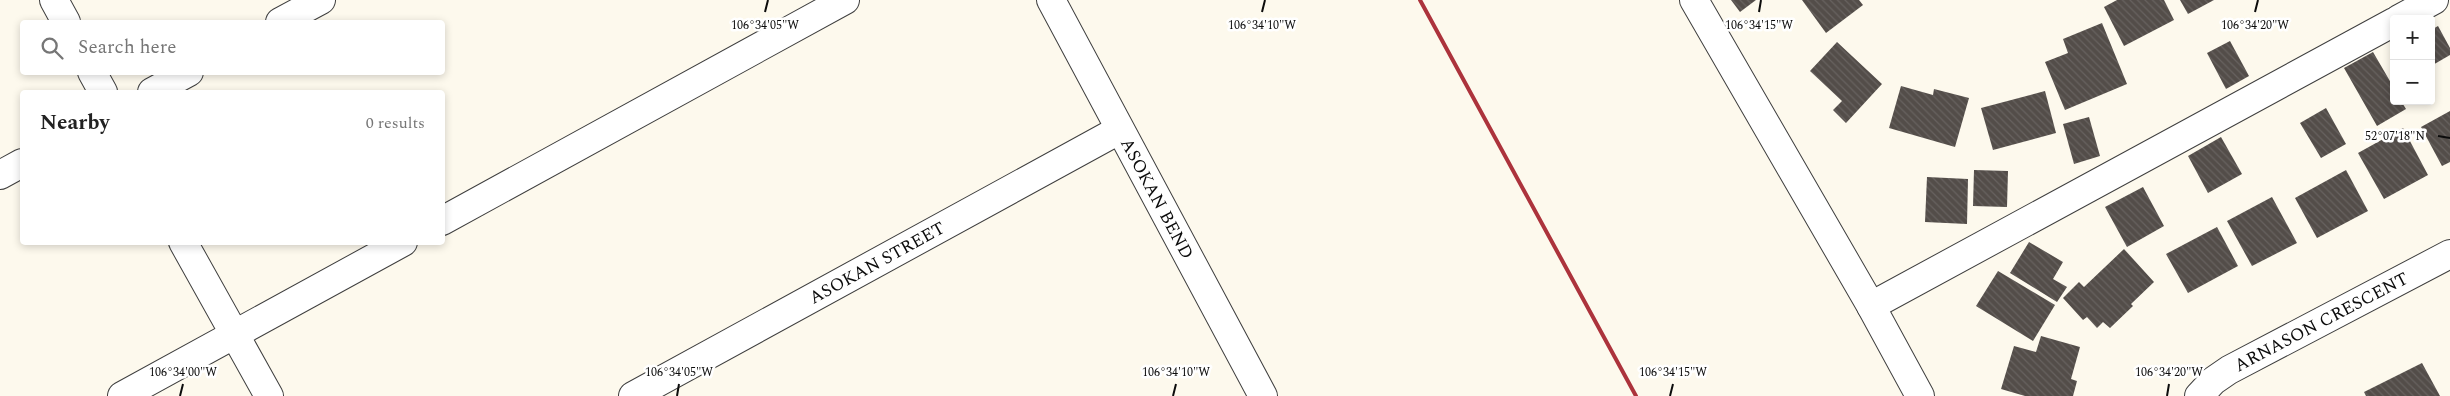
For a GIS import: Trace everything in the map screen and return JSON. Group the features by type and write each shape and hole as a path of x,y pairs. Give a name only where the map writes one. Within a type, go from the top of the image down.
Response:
{"street":[{"path":"54,0 65,20"},
{"path":"284,20 321,0"},
{"path":"445,219 845,0"},
{"name":"ASOKAN BEND","path":"1051,0 1263,396"},
{"path":"1694,0 1920,396"},
{"path":"2406,15 2434,0"},
{"path":"1870,306 2390,24"},
{"path":"94,75 102,90"},
{"path":"156,90 183,75"},
{"name":"ASOKAN STREET","path":"633,396 1119,130"},
{"path":"0,175 20,164"},
{"path":"185,245 233,336 269,396"},
{"path":"122,396 398,245"},
{"name":"ARNASON CRESCENT","path":"2199,396 2213,381 2229,370 2450,254"}],"building":[{"path":"1731,0 1756,0 1740,12"},
{"path":"1802,0 1859,0 1863,5 1826,33"},
{"path":"2117,0 2164,0 2174,20 2124,46 2104,7"},
{"path":"2180,0 2214,0 2188,14"},
{"path":"2102,23 2127,84 2065,110 2045,62 2068,53 2063,39"},
{"path":"2438,26 2450,48 2450,55 2435,64 2435,60 2435,28"},
{"path":"2230,41 2249,76 2226,89 2207,53"},
{"path":"1837,42 1882,84 1846,123 1833,110 1842,101 1810,71"},
{"path":"2373,52 2390,81 2390,105 2404,105 2406,109 2377,126 2344,68"},
{"path":"1901,86 1933,95 1934,89 1969,98 1955,147 1889,128"},
{"path":"2045,91 2056,133 1993,150 1981,108"},
{"path":"2326,108 2346,144 2321,158 2300,123"},
{"path":"2450,111 2450,162 2442,166 2421,127"},
{"path":"2089,117 2100,156 2074,164 2063,124"},
{"path":"2403,128 2428,175 2384,199 2358,153"},
{"path":"2221,137 2242,174 2208,193 2188,156"},
{"path":"1974,170 2008,171 2007,207 1973,206"},
{"path":"2346,170 2368,211 2317,238 2295,198"},
{"path":"1927,177 1968,179 1967,224 1925,222"},
{"path":"2143,187 2164,226 2127,247 2105,207"},
{"path":"2272,197 2297,243 2252,266 2227,221"},
{"path":"2217,227 2238,266 2188,293 2166,254"},
{"path":"2029,242 2063,262 2053,279 2067,287 2057,302 2010,273"},
{"path":"2124,249 2154,282 2110,328 2103,322 2097,328 2087,317 2083,320 2063,298 2079,282 2084,287"},
{"path":"1998,271 2055,305 2033,341 1976,306"},
{"path":"2041,336 2080,347 2071,379 2077,381 2073,396 2025,396 2001,389 2014,346 2036,352"},
{"path":"2422,363 2440,396 2366,396 2364,392"}],"railway":[{"path":"1420,0 1636,396"}]}
